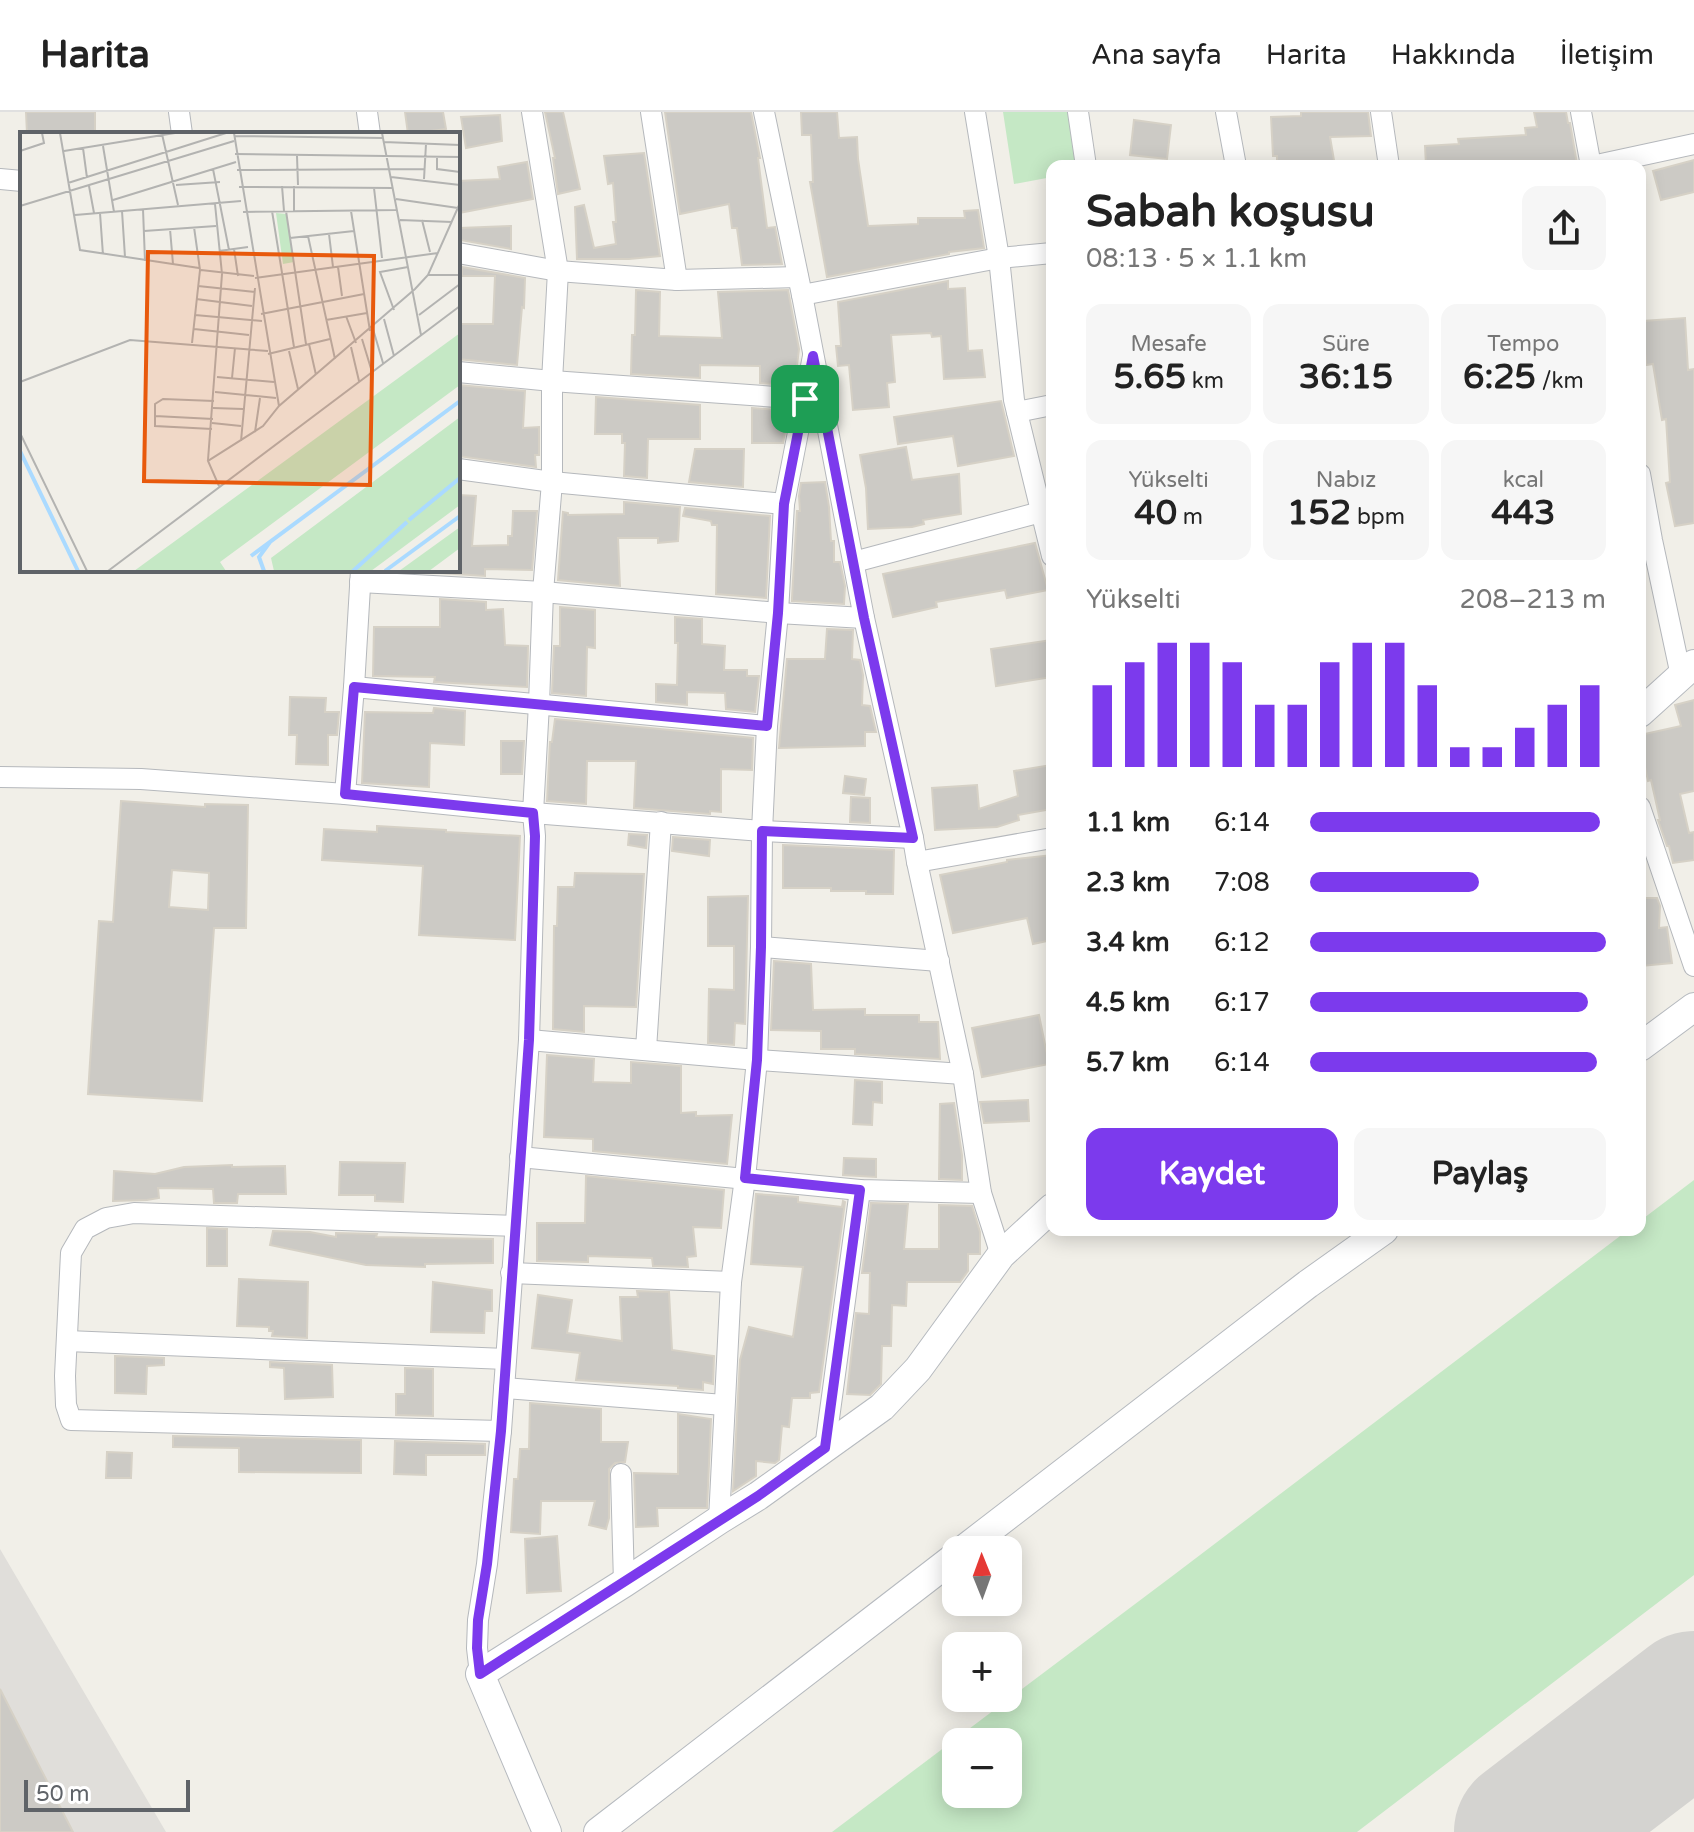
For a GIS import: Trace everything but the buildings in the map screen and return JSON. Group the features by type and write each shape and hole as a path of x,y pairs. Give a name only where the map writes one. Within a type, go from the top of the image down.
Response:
{"main road":[{"path":"1646,708 1687,670"},
{"path":"1646,1043 1694,1007"},
{"path":"547,1832 480,1674 758,1496 882,1407 918,1369 1001,1255 1046,1214"},
{"path":"981,1536 1308,1284 1376,1236"},
{"path":"598,1832 942,1567"}],"street":[{"path":"179,112 182,132"},
{"path":"367,112 370,132"},
{"path":"480,1674 478,1620 501,1431 529,1040 535,836 533,813 543,592 552,482 552,381 558,271 532,112"},
{"path":"651,112 677,280"},
{"path":"764,112 864,618 963,1074 981,1193 1001,1255"},
{"path":"975,112 999,258 1014,400 1046,507"},
{"path":"1078,112 1085,160"},
{"path":"1226,112 1235,160"},
{"path":"1381,112 1388,160"},
{"path":"1581,112 1591,160"},
{"path":"1620,160 1694,144"},
{"path":"0,179 20,181"},
{"path":"460,253 558,271 800,286 1046,254"},
{"path":"719,1520 731,1282 757,1060 767,726 784,504 813,356"},
{"path":"460,372 805,399"},
{"path":"1017,412 1046,406"},
{"path":"460,469 552,482 784,504"},
{"path":"854,562 1046,510"},
{"path":"1646,541 1687,670"},
{"path":"345,794 360,576 864,618"},
{"path":"354,687 767,726"},
{"path":"0,777 141,779 762,831 913,838"},
{"path":"646,1049 661,822"},
{"path":"1646,825 1694,966"},
{"path":"917,862 1046,839"},
{"path":"761,947 939,961"},
{"path":"529,1040 963,1074"},
{"path":"520,1157 860,1190 981,1193"},
{"path":"825,1448 860,1190"},
{"path":"501,1431 71,1420 66,1405 71,1253 85,1229 106,1218 134,1213 515,1226"},
{"path":"511,1273 731,1282"},
{"path":"67,1341 506,1359"},
{"path":"504,1388 724,1405"},
{"path":"621,1474 624,1583"}],"shaded area":[{"path":"0,1549 166,1832 0,1832"}],"green space":[{"path":"1003,112 1083,112 1092,160 1046,160 1046,178 1014,184"},
{"path":"1694,1180 1694,1575 1357,1832 832,1832 942,1749 942,1808 1022,1808 1022,1728 970,1728 992,1712 1022,1712 1022,1689 1620,1236 1646,1236 1646,1216"}],"runway":[{"path":"1528,1832 1694,1705"}],"route":[{"path":"813,356 864,618 913,838 762,831 757,1060 745,1178 860,1190 825,1448 758,1496 480,1674 478,1620 501,1431 529,1040 535,836 533,813 345,794 354,687 767,726 784,504 805,399 813,356"}]}
